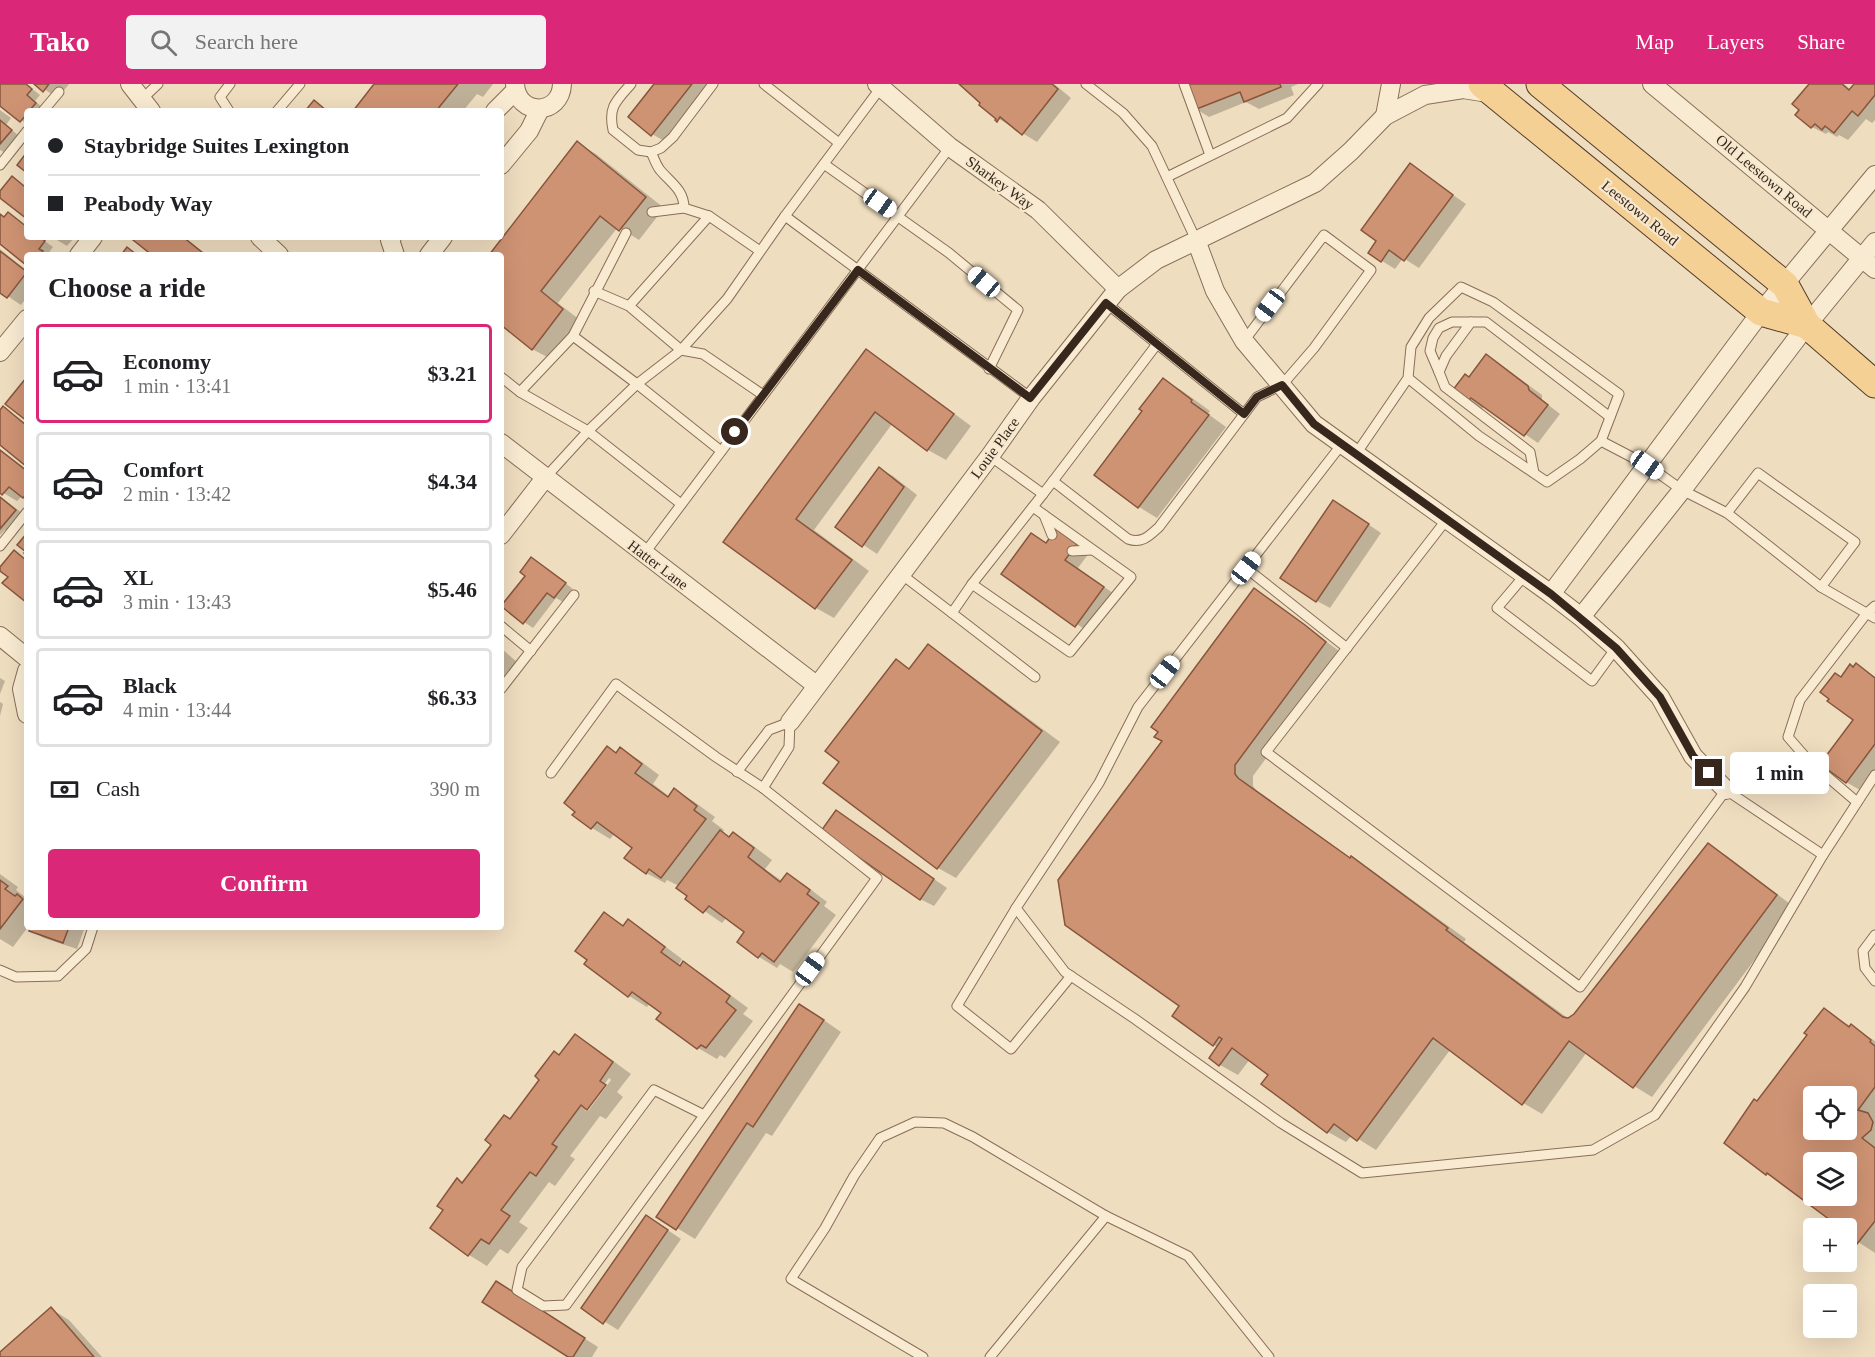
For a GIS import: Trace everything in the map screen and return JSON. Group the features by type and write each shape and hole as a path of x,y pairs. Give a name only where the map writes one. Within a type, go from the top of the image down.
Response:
{"main road":[{"name":"Leestown Road","path":"1540,84 1785,285 1807,325 1875,384"},
{"name":"Leestown Road","path":"1489,89 1761,312 1807,325"}],"street":[{"path":"130,84 146,105"},
{"path":"504,161 529,131 540,109 554,102 559,96 562,84"},
{"path":"1385,116 1391,84"},
{"name":"Old Leestown Road","path":"1652,84 1869,263"},
{"name":"Sharkey Way","path":"880,85 950,147 1038,210 1112,296"},
{"path":"498,108 515,87 525,104 540,109"},
{"name":"Louie Place","path":"790,722 990,456 1030,398 1112,296 1156,260 1315,183 1385,116 1425,95 1463,88 1489,89"},
{"path":"1551,594 1761,312 1875,175"},
{"path":"81,252 91,240"},
{"path":"263,240 276,252"},
{"path":"431,252 441,240"},
{"path":"1196,240 1215,291 1244,340 1314,424 1551,594 1616,648 1660,697 1693,756 1725,790"},
{"path":"1581,617 1682,490 1807,325 1869,263 1875,242"},
{"path":"2,344 24,322"},
{"name":"Hatter Lane","path":"504,445 816,685"},
{"path":"504,531 545,478"},
{"path":"0,636 24,656"},
{"path":"24,682 22,689 24,699"}],"lane":[{"path":"146,105 158,84"},
{"path":"228,108 220,97 230,84"},
{"path":"280,108 300,84"},
{"path":"631,84 613,105 610,117 613,130 638,150 651,152 661,148 673,137 713,84"},
{"path":"764,84 839,143"},
{"path":"1086,84 1123,113 1152,146 1196,240"},
{"path":"1184,84 1210,155"},
{"path":"1167,177 1287,118 1318,84"},
{"path":"545,478 588,431 637,384 681,350 727,299 880,85"},
{"path":"46,108 59,92"},
{"path":"0,165 24,135"},
{"path":"644,554 950,147"},
{"path":"651,152 658,168 681,192 684,208"},
{"path":"824,164 949,254 1018,310 989,369"},
{"path":"652,212 684,208 710,216 760,251"},
{"path":"629,306 710,216"},
{"path":"785,216 1030,398"},
{"path":"520,392 573,336 594,291 626,233"},
{"path":"1053,481 1128,539 1135,541 1145,539 1159,527 1257,397 1282,385 1314,348 1371,270 1324,235 1244,340"},
{"path":"1071,976 1011,1050 957,1006 1017,908 1099,783 1138,707 1246,568 1408,378 1411,347 1429,318 1461,287 1493,302 1619,394 1601,441 1547,482 1479,436 1408,378"},
{"path":"594,291 629,306 681,350 703,354 763,395"},
{"path":"1112,296 1157,344 1244,414"},
{"path":"1534,473 1530,452 1445,387 1430,351 1433,338 1439,328 1452,322 1486,322 1610,417"},
{"path":"1439,372 1446,357 1471,322"},
{"path":"573,336 722,451"},
{"path":"952,613 1157,344"},
{"path":"504,379 520,392 588,431 681,504"},
{"path":"1601,441 1647,465 1682,490 1727,513 1821,587 1871,615"},
{"path":"990,456 1043,494"},
{"path":"1727,513 1758,473 1855,542 1821,587"},
{"path":"972,584 1070,652 1131,577 1033,507"},
{"path":"1044,515 1052,535"},
{"path":"0,546 24,516"},
{"path":"1447,519 1266,752 1580,987 1725,790 1823,855"},
{"path":"1072,551 1092,550"},
{"path":"1246,568 1347,648"},
{"path":"901,574 1035,677"},
{"path":"1525,575 1497,608 1592,681 1616,648"},
{"path":"504,685 574,595"},
{"path":"1857,802 1809,761 1788,737 1800,700 1871,615 1875,606"},
{"path":"504,628 531,651"},
{"path":"551,773 616,684 737,772 763,788 877,878 566,1305 543,1306 517,1290 522,1267 654,1089 704,1115"},
{"path":"737,772 769,730 790,722 789,747 763,788"},
{"path":"1017,908 1065,972 1281,1123 1362,1173 1593,1150 1655,1115 1745,987 1823,855 1875,775"},
{"path":"0,969 16,977 58,976 86,949 92,930"},
{"path":"1875,935 1863,951 1865,968 1875,981"},
{"path":"923,1357 791,1278 825,1228 854,1176 880,1138 915,1122 944,1123 973,1137 1106,1216 1188,1256 1269,1357"},
{"path":"990,1357 1106,1216"}],"building":[{"path":"0,84 26,84 32,89 27,95 36,103 32,108 24,108 24,117 20,122 0,106"},
{"path":"34,84 49,84 43,92"},
{"path":"374,84 458,84 438,108 355,108"},
{"path":"654,84 692,84 651,136 628,117"},
{"path":"959,84 1052,84 1058,89 1022,135 1000,117 997,122"},
{"path":"1184,84 1280,84 1281,87 1244,102 1240,92 1194,110"},
{"path":"1809,84 1842,84 1849,90 1854,84 1875,84 1875,95 1858,116 1852,111 1834,133 1825,126 1822,130 1815,124 1811,128 1795,115 1799,110 1792,104"},
{"path":"314,100 323,108 307,108"},
{"path":"0,120 12,130 0,144"},
{"path":"577,141 646,197 619,231 600,216 541,291 563,309 532,350 504,327 504,252 491,252 501,240 504,240 504,236"},
{"path":"24,156 24,171 17,165"},
{"path":"1410,163 1453,195 1404,261 1389,250 1381,262 1368,253 1376,241 1361,230"},
{"path":"12,176 24,186 24,217 0,198 0,191"},
{"path":"8,212 24,225 24,240 45,241 39,249 42,252 24,252 24,263 0,244 0,214 4,217"},
{"path":"133,240 187,240 202,252 148,252"},
{"path":"127,247 133,252 123,252"},
{"path":"0,251 24,270 24,276 7,298 0,293"},
{"path":"866,349 954,414 927,451 875,412 796,519 852,560 815,609 723,542"},
{"path":"1486,354 1528,386 1529,390 1548,405 1524,436 1471,398 1467,403 1452,391 1465,374 1469,377"},
{"path":"1163,378 1209,415 1138,508 1094,475 1142,411 1139,409"},
{"path":"24,380 24,419 5,404"},
{"path":"3,406 24,424 24,465 0,445 0,410"},
{"path":"0,450 24,469 24,497 9,487 2,495 0,493"},
{"path":"879,467 904,487 862,547 835,527"},
{"path":"0,497 16,510 0,529"},
{"path":"1333,500 1369,524 1316,602 1280,578"},
{"path":"1056,529 1077,544 1065,560 1104,587 1075,627 1001,574 1031,533 1046,543"},
{"path":"24,537 24,550 17,545"},
{"path":"14,550 24,558 24,601 2,583 8,577 0,571 0,567"},
{"path":"531,557 566,583 554,598 547,593 523,624 504,608 504,602 525,576 520,572"},
{"path":"1254,588 1326,642 1235,765 1235,774 1350,858 1351,856 1563,1017 1568,1018 1574,1014 1708,843 1777,895 1633,1088 1569,1041 1522,1105 1433,1038 1357,1141 1334,1124 1327,1133 1261,1084 1268,1075 1232,1048 1219,1066 1209,1058 1222,1039 1219,1037 1213,1046 1172,1016 1179,1006 1065,925 1058,880 1162,741 1154,737 1158,732 1151,727"},
{"path":"928,644 1042,731 937,869 823,783 839,762 825,751 896,659 909,669"},
{"path":"1856,663 1875,678 1875,744 1846,783 1820,764 1853,720 1827,701 1829,699 1820,692 1835,673 1841,677 1850,664 1853,667"},
{"path":"607,746 616,753 620,747 642,764 635,773 668,797 674,788 697,806 694,810 706,819 661,878 649,869 646,874 624,858 632,848 597,822 591,829 572,815 575,812 564,803"},
{"path":"836,810 934,879 920,900 821,831"},
{"path":"720,830 729,837 733,832 754,848 748,857 780,882 787,873 810,890 807,894 819,903 774,962 762,953 758,958 737,942 744,932 709,906 703,913 685,899 687,896 676,888"},
{"path":"0,880 8,886 5,889 23,899 0,929"},
{"path":"604,912 623,926 628,919 665,947 661,952 680,966 683,961 730,996 726,1002 736,1010 706,1048 701,1045 697,1049 656,1019 661,1013 632,992 628,997 584,964 587,960 575,951"},
{"path":"29,930 68,930 63,943"},
{"path":"799,1004 824,1020 753,1127 747,1123 676,1230 656,1217"},
{"path":"1824,1008 1849,1027 1851,1024 1875,1046 1875,1087 1858,1110 1868,1113 1873,1122 1871,1130 1862,1138 1875,1148 1875,1221 1857,1244 1857,1218 1827,1218 1811,1206 1857,1206 1857,1152 1803,1152 1803,1200 1724,1143 1754,1099 1757,1101 1807,1035 1804,1033"},
{"path":"575,1034 613,1062 600,1081 606,1085 587,1110 581,1105 552,1144 557,1147 536,1176 530,1172 501,1210 510,1216 489,1244 481,1239 468,1256 430,1228 443,1210 437,1206 457,1178 462,1183 491,1145 485,1140 504,1115 510,1119 539,1080 535,1076 554,1051 559,1055"},
{"path":"646,1215 668,1230 603,1324 581,1308"},
{"path":"496,1281 585,1338 573,1357 568,1357 482,1302"},
{"path":"51,1307 94,1357 0,1357 0,1352"}],"route":[{"path":"735,432 858,270 1030,398 1106,303 1244,414 1257,397 1282,385 1314,424 1581,617 1616,648 1660,697 1693,756 1709,773"}]}
